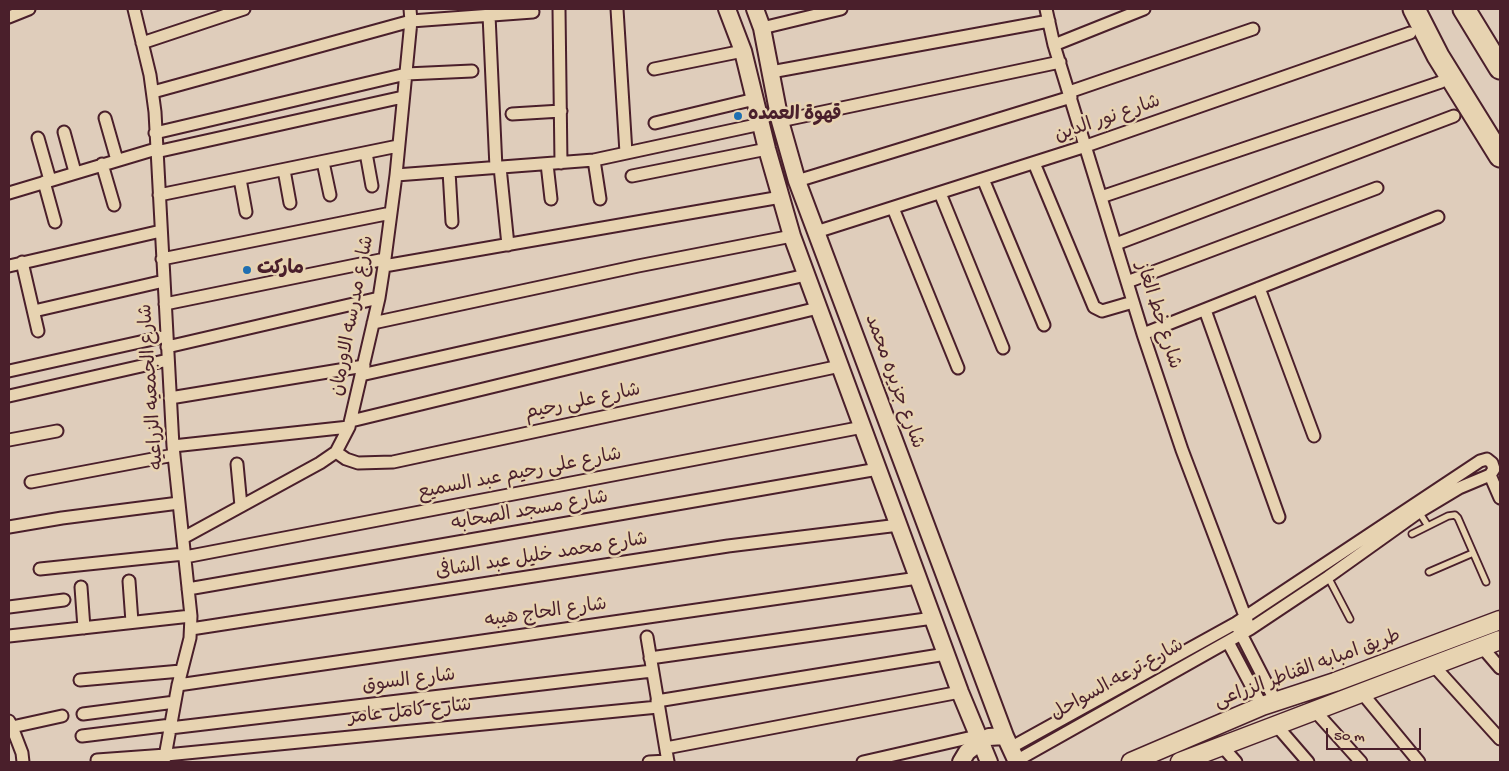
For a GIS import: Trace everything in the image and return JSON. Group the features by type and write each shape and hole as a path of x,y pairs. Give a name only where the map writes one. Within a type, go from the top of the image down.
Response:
{"highway":[{"path":"1414,9 1438,56 1500,156"},
{"path":"1464,9 1500,68"}],"main road":[{"path":"727,9 743,50 767,149 792,236 960,692 989,762"},
{"name":"شارع جزيره محمد","path":"755,9 762,28 780,121 797,181 1012,754"},
{"path":"876,462 895,444"},
{"name":"طريق امبابه القناطر الزراعى","path":"1131,762 1269,704 1335,682 1500,620"},
{"name":"طريق امبابه القناطر الزراعى","path":"1187,759 1500,640"},
{"name":"شارع ترعه السواحل","path":"978,739 989,737 1012,754"},
{"path":"961,762 978,739"},
{"path":"1187,759 1188,739"}],"street":[{"path":"9,17 29,9"},
{"name":"شارع الجمعيه الزراعيه","path":"134,9 153,92 173,450 191,616 188,648 178,685 165,759"},
{"path":"142,43 244,9"},
{"name":"شارع مدرسه الاورمان","path":"183,538 320,463 336,452 350,424 379,298 396,175 411,21 410,9"},
{"path":"559,9 562,163"},
{"path":"616,9 626,153"},
{"path":"762,28 841,9"},
{"name":"شارع خط الغاز","path":"1046,9 1054,45 1143,334 1269,704"},
{"path":"1054,45 1144,9"},
{"path":"153,92 411,21 533,12"},
{"path":"489,15 498,167 508,245"},
{"path":"770,72 1048,21"},
{"path":"797,181 1070,94 1253,29"},
{"name":"شارع نور الدين","path":"816,232 1086,146 1410,34"},
{"path":"654,69 743,50"},
{"path":"780,121 1060,62"},
{"path":"155,133 406,74 472,71"},
{"path":"1102,197 1441,82"},
{"path":"9,193 102,164 156,150 403,97"},
{"path":"655,123 755,99"},
{"path":"512,114 561,111"},
{"path":"1116,244 1454,116"},
{"path":"105,118 117,160"},
{"path":"396,175 594,160 761,124"},
{"path":"64,132 75,172"},
{"path":"38,138 55,222"},
{"path":"159,195 398,146"},
{"path":"632,176 767,149"},
{"path":"366,153 372,186"},
{"path":"594,160 600,199"},
{"path":"323,162 330,195"},
{"path":"1034,163 1094,307 1102,311 1133,302"},
{"path":"102,164 114,205"},
{"path":"547,164 551,199"},
{"path":"284,170 290,203"},
{"path":"449,171 452,222"},
{"path":"240,179 246,212"},
{"path":"983,179 1044,325"},
{"path":"1127,282 1376,188"},
{"path":"940,193 1003,348"},
{"path":"165,304 384,263 508,245 781,198"},
{"path":"893,208 958,368"},
{"path":"162,259 391,213"},
{"path":"1143,334 1438,217"},
{"path":"9,266 161,231"},
{"path":"374,323 638,266 792,236"},
{"path":"22,262 38,331"},
{"path":"170,398 362,371 806,275"},
{"path":"34,311 164,281"},
{"path":"1259,288 1314,436"},
{"path":"9,370 167,342 379,298"},
{"path":"31,482 173,450 350,424 818,308"},
{"path":"1205,310 1279,517"},
{"path":"9,396 168,360"},
{"name":"شارع على رحيم","path":"336,452 358,464 393,462 840,366"},
{"name":"شارع على رحيم عبد السميع","path":"40,569 185,555 862,427"},
{"path":"9,440 57,431"},
{"name":"شارع ترعه السواحل","path":"1012,754 1241,620 1480,461 1487,459 1496,461"},
{"path":"1496,461 1490,475 1500,498"},
{"name":"شارع مسجد الصحابه","path":"188,590 876,462"},
{"path":"237,464 241,506"},
{"name":"شارع ترعه السواحل","path":"1012,754 1246,632 1328,577 1419,512 1459,488 1490,475"},
{"path":"9,527 62,518 179,503"},
{"name":"شارع محمد خليل عبد الشافى","path":"191,628 728,546 898,524"},
{"name":"شارع الحاج هيبه","path":"178,685 918,578"},
{"path":"129,581 132,622"},
{"path":"81,587 84,628"},
{"path":"9,607 64,600"},
{"path":"9,636 191,616"},
{"path":"650,658 933,618"},
{"path":"647,637 668,762 649,762"},
{"path":"1228,642 1269,704"},
{"path":"1482,647 1500,668"},
{"name":"شارع كامل عامر","path":"97,760 165,759 658,704 946,654"},
{"path":"1434,666 1500,739"},
{"path":"80,680 181,671"},
{"name":"شارع السوق","path":"82,736 652,671"},
{"path":"666,748 960,692"},
{"path":"1362,693 1419,762"},
{"path":"83,714 175,702"},
{"path":"1315,711 1361,762"},
{"path":"23,762 22,753 11,724 62,716"},
{"path":"1276,725 1308,762"},
{"path":"863,762 978,739"},
{"path":"1222,746 1236,762"}],"lane":[{"path":"1419,512 1428,526"},
{"path":"1412,534 1448,516 1455,515 1486,582"},
{"path":"1429,572 1473,553"},
{"path":"1328,577 1350,618"}],"place":[{"name":"قهوة العمده","path":"738,116"},
{"name":"ماركت","path":"247,270"}]}
